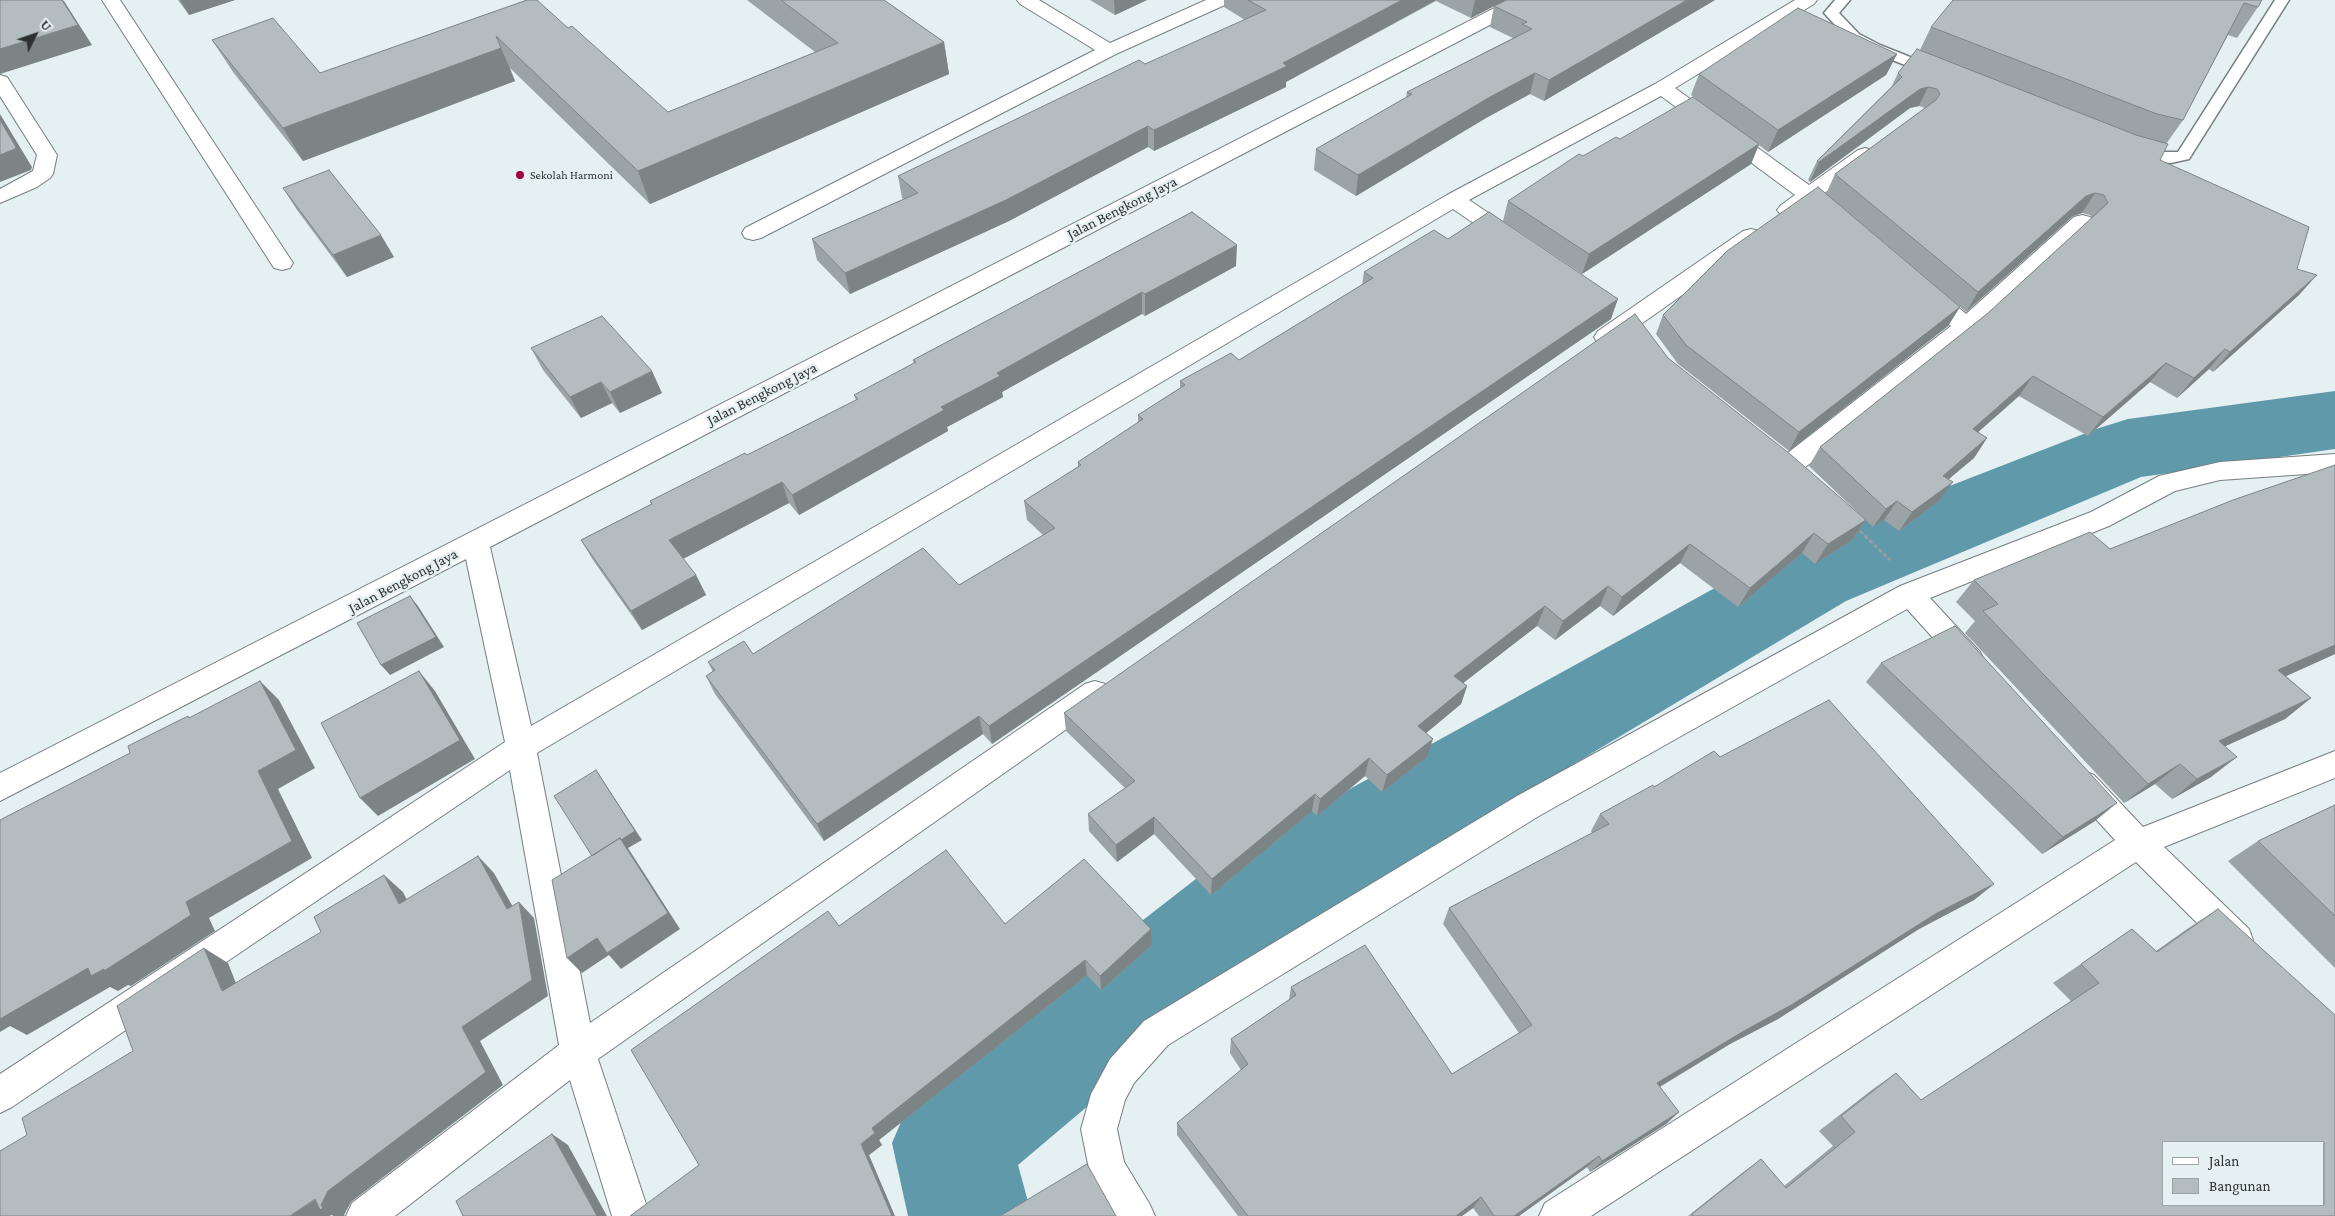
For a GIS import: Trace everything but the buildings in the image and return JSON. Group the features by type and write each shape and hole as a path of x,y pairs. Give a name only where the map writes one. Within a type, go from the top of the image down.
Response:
{"street":[{"path":"111,0 282,263"},
{"path":"1026,0 1109,50"},
{"path":"753,233 1109,50 1221,0"},
{"name":"Jalan Bengkong Jaya","path":"0,788 1524,0"},
{"path":"0,1095 521,747 1454,200 1662,88 1808,0"},
{"path":"0,81 48,155 43,174 30,183 0,197"},
{"path":"1662,88 1810,194 1840,220"},
{"path":"1582,354 1810,194 1887,137"},
{"path":"1454,200 1526,249"},
{"path":"1789,466 1966,326 2082,222"},
{"path":"1914,282 1966,326"},
{"path":"1136,1216 1107,1169 1099,1129 1108,1094 1122,1071 1156,1033 1528,806 1910,594 2100,519 2168,483 2220,472 2335,463"},
{"path":"476,542 521,747 578,1052 631,1216"},
{"path":"1910,594 1991,682"},
{"path":"365,1216 578,1052 1117,677"},
{"path":"2064,763 2138,843 2258,960"},
{"path":"1558,1216 2138,843 2335,764"}],"lane":[{"path":"1843,0 1831,12 1854,37 1875,48 1948,77"},
{"path":"2121,146 2153,157 2171,158 2183,156 2282,0"}],"path":[{"path":"1860,530 1896,566"}],"waterway":[{"path":"970,1216 952,1143 1257,896 1814,576 2128,449 2335,420"}],"place":[{"name":"Sekolah Harmoni","path":"520,175"}]}
